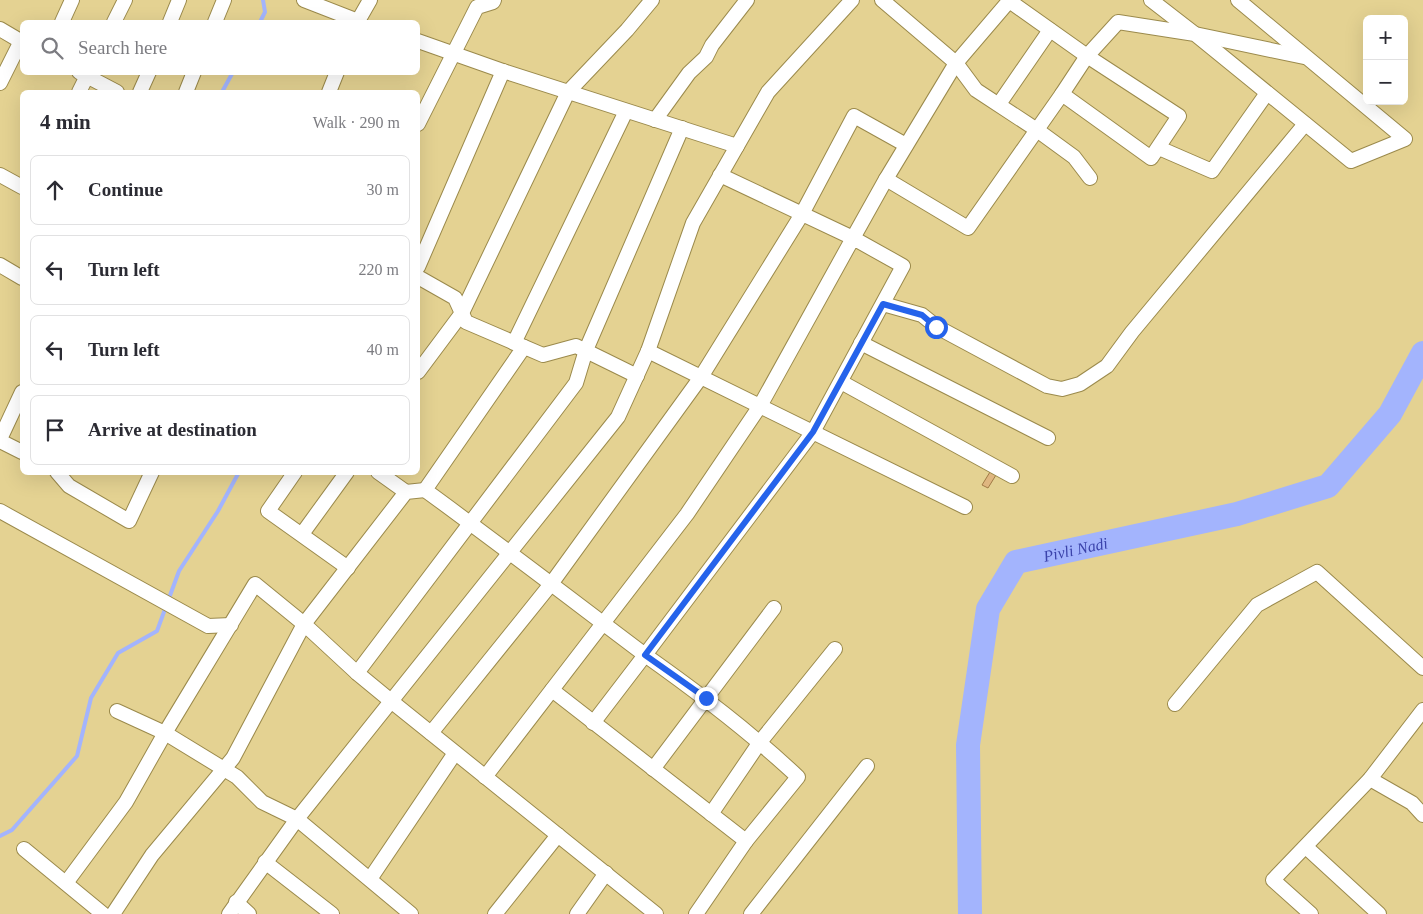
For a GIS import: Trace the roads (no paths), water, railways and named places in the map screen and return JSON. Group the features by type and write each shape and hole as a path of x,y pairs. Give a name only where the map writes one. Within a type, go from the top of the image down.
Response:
{"street":[{"path":"63,20 72,0"},
{"path":"115,20 125,0"},
{"path":"171,20 179,0"},
{"path":"216,20 224,0"},
{"path":"304,0 354,20"},
{"path":"360,20 370,0"},
{"path":"420,120 453,53 472,3 493,2 494,0"},
{"path":"655,120 689,73 706,56 712,45 747,0"},
{"path":"249,914 232,908 297,818 618,417 648,351 693,224 720,175 768,92 852,0"},
{"path":"882,0 956,63 976,90 1074,157 1090,178"},
{"path":"485,777 687,514 760,406 906,145 956,63 1009,0 1088,56 1179,116 1151,158 1062,94"},
{"path":"1150,0 1195,34 1351,161 1405,139 1238,0"},
{"path":"420,369 462,313 568,92 627,30 650,1"},
{"path":"886,180 968,228 1088,56 1118,22 1195,34 1308,58"},
{"path":"0,30 20,40"},
{"path":"999,104 1050,30"},
{"path":"420,42 503,71 737,146"},
{"path":"0,84 20,45"},
{"path":"420,262 503,71"},
{"path":"80,90 85,75"},
{"path":"87,75 113,90"},
{"path":"141,90 148,75"},
{"path":"187,90 193,75"},
{"path":"330,90 336,75"},
{"path":"1159,148 1212,171 1267,93"},
{"path":"425,490 519,345 626,111"},
{"path":"431,733 551,584 701,377 802,214 854,116 906,145"},
{"path":"883,304 922,315 936,327 1047,386 1062,389 1080,384 1107,366 1132,332 1305,124"},
{"path":"357,673 576,384 586,350 682,128"},
{"path":"0,175 20,185"},
{"path":"593,723 813,432 903,266 853,238 720,175"},
{"path":"2,270 20,277"},
{"path":"420,278 455,298 466,322 543,355 576,346 637,376"},
{"path":"861,343 1048,438"},
{"path":"648,351 966,507"},
{"path":"841,382 1012,476"},
{"path":"20,396 0,440 20,451"},
{"path":"60,475 69,486 130,522 151,475"},
{"path":"293,475 268,511 348,568"},
{"path":"302,534 345,475"},
{"path":"382,475 406,492 425,490 645,655 706,698 760,742 798,777 746,841 696,914"},
{"path":"113,914 152,855 233,758 304,624 406,492"},
{"path":"0,511 168,602 208,626 231,625"},
{"path":"1174,704 1257,605 1317,572 1423,668"},
{"path":"66,883 126,802 165,733 255,584 304,624 357,673 391,701 656,914"},
{"path":"653,768 774,608"},
{"path":"711,814 760,742 835,649"},
{"path":"552,690 746,841"},
{"path":"1311,914 1273,880 1370,779 1423,710"},
{"path":"117,711 165,733 237,777 262,802 297,818 411,914"},
{"path":"370,879 456,753"},
{"path":"751,914 867,766"},
{"path":"1370,779 1412,803 1423,815"},
{"path":"495,914 558,835"},
{"path":"1306,847 1379,914"},
{"path":"24,849 103,914"},
{"path":"265,862 332,914"},
{"path":"576,914 606,873"}],"waterway":[{"path":"261,20 265,12 263,0"},
{"path":"223,90 231,75"},
{"name":"Pivli Nadi","path":"970,914 968,745 988,609 1016,562 1237,514 1328,486 1390,414 1423,353"},
{"path":"0,836 12,830 77,756 91,698 118,653 157,631 179,571 218,511 237,475"}]}
